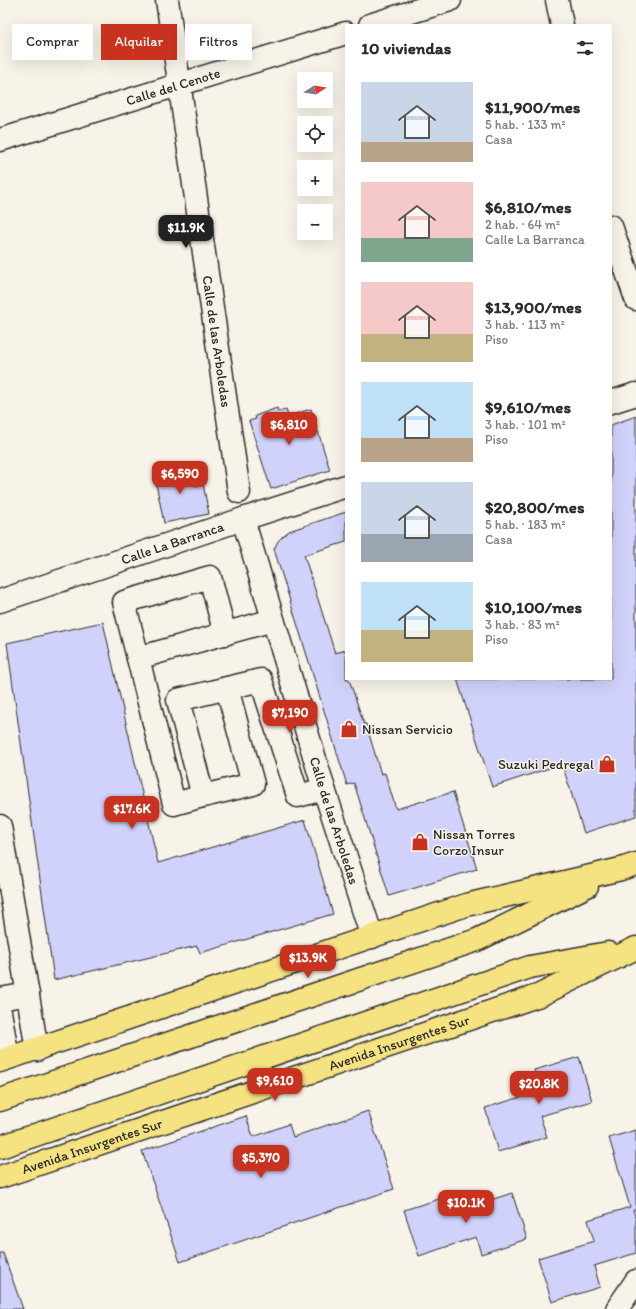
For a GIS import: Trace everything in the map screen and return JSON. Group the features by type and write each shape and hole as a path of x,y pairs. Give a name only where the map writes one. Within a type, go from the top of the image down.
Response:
{"main road":[{"path":"4,1060 466,905 628,867"},
{"path":"0,1100 477,940 628,867"},
{"name":"Avenida Insurgentes Sur","path":"0,1147 530,967 635,948"},
{"name":"Avenida Insurgentes Sur","path":"0,1177 540,994 635,948"}],"street":[{"name":"Calle de las Arboledas","path":"167,0 239,492"},
{"path":"373,24 450,0"},
{"path":"557,0 562,24"},
{"name":"Calle del Cenote","path":"0,140 345,33"},
{"path":"612,229 636,299"},
{"path":"612,402 636,394"},
{"name":"Calle La Barranca","path":"0,601 345,486"},
{"name":"Calle de las Arboledas","path":"243,520 324,789 372,937"},
{"path":"225,634 210,577 124,602 174,804 252,784 227,688"},
{"path":"138,658 273,620"},
{"path":"203,796 178,700 261,680 298,796 324,789"},
{"path":"0,826 8,923 28,994 37,1050"},
{"path":"0,999 28,994"},
{"path":"0,1012 4,1060"},
{"path":"617,1309 636,1281"}],"building":[{"path":"277,408 278,411 286,409 288,416 311,409 330,470 271,489 249,421 256,419 255,416"},
{"path":"636,416 636,816 584,833 562,764 492,787 457,680 612,680 612,425"},
{"path":"190,466 195,486 203,484 209,514 164,523 154,474"},
{"path":"345,512 345,542 304,555 335,653 345,650 345,680 349,680 364,724 366,724 381,774 385,773 396,809 453,792 477,869 389,896 354,783 347,785 274,549 278,541 289,531"},
{"path":"103,622 158,863 305,820 333,914 200,953 197,946 54,980 7,643"},
{"path":"579,1057 592,1101 540,1116 547,1137 498,1152 485,1108 541,1091 534,1070"},
{"path":"368,1111 394,1189 180,1262 142,1151 246,1116 253,1137 289,1124 293,1137"},
{"path":"636,1130 636,1209 633,1210 636,1219 636,1253 594,1266 600,1287 552,1302 538,1258 594,1241 588,1220 630,1207 609,1138"},
{"path":"512,1193 527,1239 481,1254 476,1237 419,1256 404,1210 452,1195 457,1211"},
{"path":"0,1253 3,1253 23,1309 0,1309"}],"place":[{"name":"Nissan Servicio","path":"349,729"},
{"name":"Suzuki Pedregal","path":"607,764"},
{"name":"Nissan Torres Corzo Insur","path":"420,842"}]}
